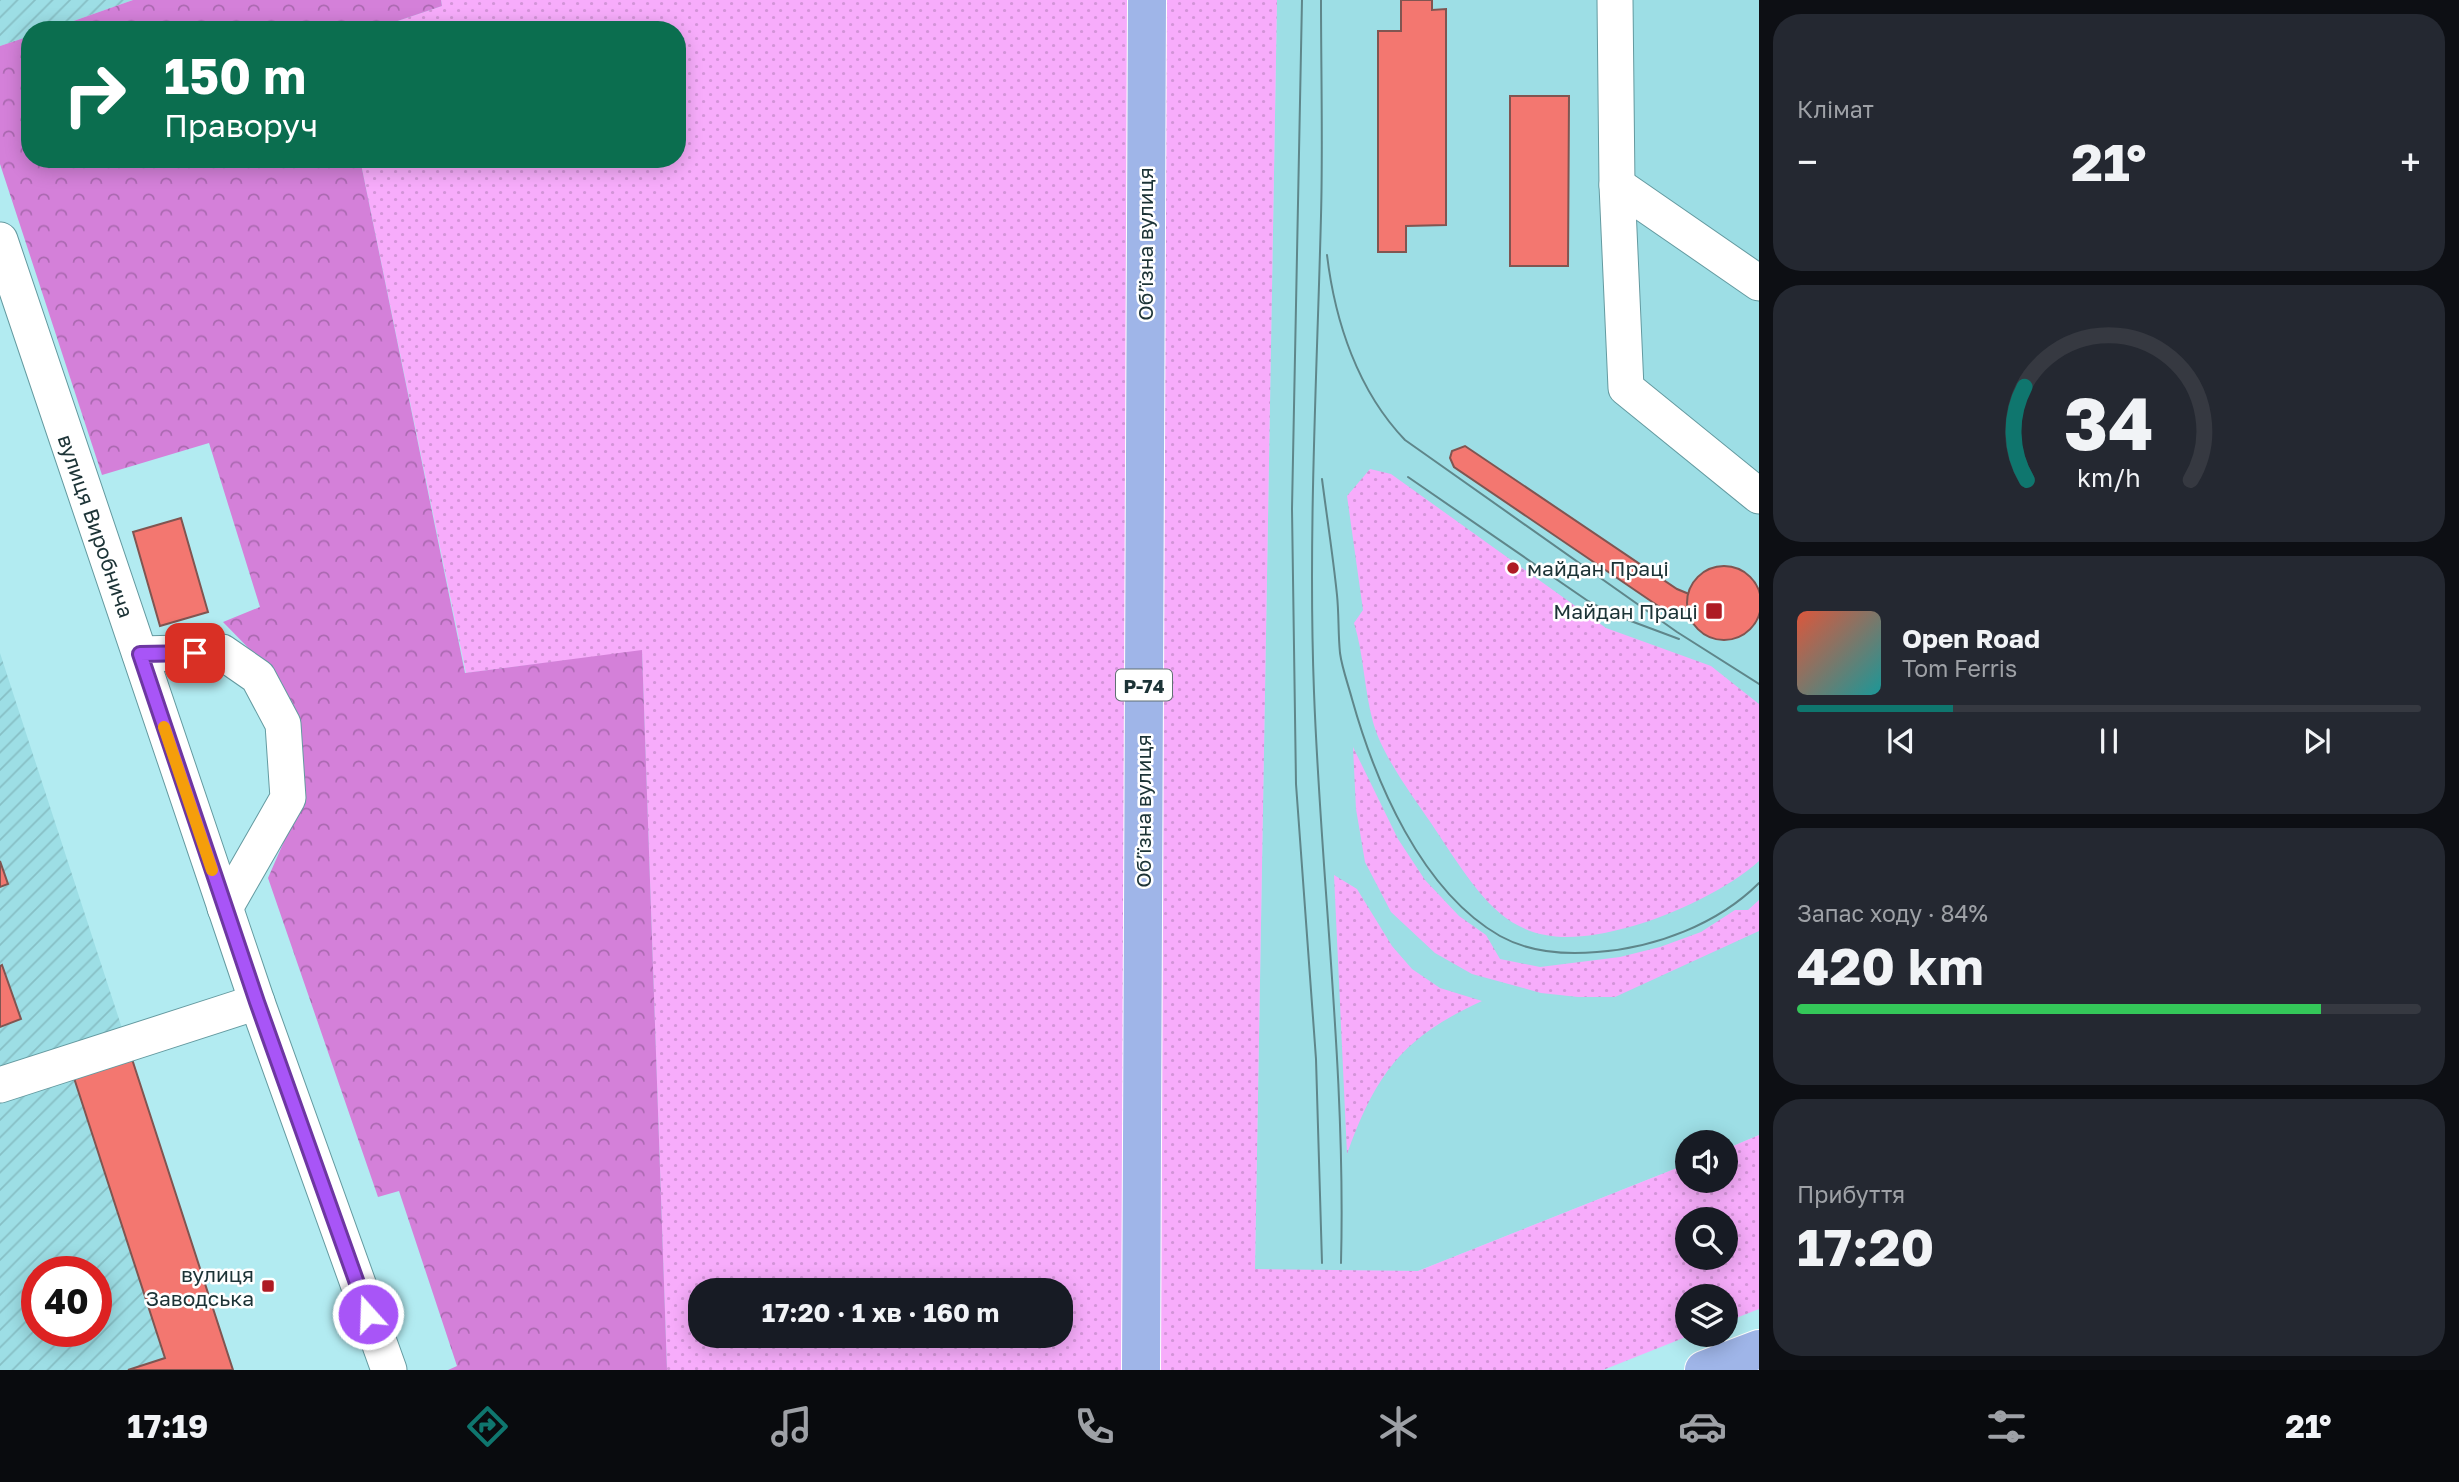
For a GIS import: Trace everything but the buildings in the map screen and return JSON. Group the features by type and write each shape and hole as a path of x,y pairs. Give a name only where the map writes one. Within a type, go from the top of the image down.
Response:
{"main road":[{"name":"Обʼїзна вулиця","path":"1141,1370 1146,0"},
{"path":"1704,1370 1759,1349"}],"street":[{"path":"1615,0 1617,185 1626,388 1759,496"},
{"path":"1617,185 1759,283"},
{"name":"вулиця Виробнича","path":"0,240 257,1002 387,1369"},
{"path":"140,654 222,652 258,677 283,724 288,798 225,908"},
{"path":"0,1085 257,1002"}],"shaded area":[{"path":"0,0 133,0 74,21 21,21 21,39 0,46"},
{"path":"441,0 1277,0 1255,1269 1418,1271 1675,1169 1675,1193 1738,1193 1738,1144 1759,1135 1759,1309 1738,1317 1738,1284 1675,1284 1675,1341 1603,1370 667,1370 642,651 466,673 362,168 686,168 686,21 398,21 442,6"},
{"name":"майдан Праці","path":"1277,0 1759,0 1759,1135 1738,1144 1738,1130 1675,1130 1675,1169 1418,1271 1255,1270"},
{"path":"1370,469 1391,474 1606,628 1711,666 1759,704 1759,861 1717,891 1682,908 1633,926 1593,935 1560,937 1533,932 1510,921 1490,904 1471,881 1398,774 1383,748 1373,722 1354,623 1363,610 1347,496"},
{"path":"0,653 233,1370 0,1370"},
{"path":"1353,747 1398,839 1425,880 1459,916 1486,935 1500,959 1540,967 1620,957 1660,947 1701,932 1735,910 1748,910 1759,900 1759,931 1615,997 1541,993 1472,974 1435,953 1391,912 1365,862 1356,809"},
{"path":"1334,875 1357,889 1392,946 1412,969 1440,988 1482,1001 1432,1029 1396,1061 1369,1101 1347,1154"}],"green space":[{"path":"133,0 441,0 442,6 398,21 74,21"},
{"path":"21,39 21,168 362,168 465,673 642,650 667,1370 448,1370 457,1366 399,1191 378,1197 268,878 302,800 265,665 223,622 260,607 209,443 102,475 0,164 0,46"}],"tram line":[{"path":"1302,0 1292,509 1296,784 1316,1059 1322,1263"},
{"path":"1321,0 1322,189 1312,632 1317,763 1340,1120 1341,1263"},
{"path":"1327,255 1336,305 1351,354 1374,400 1405,440 1677,632 1759,684"},
{"path":"1408,477 1588,601 1612,614 1679,639"},
{"path":"1322,479 1337,595 1340,653 1362,731 1388,798 1405,831 1447,892 1472,916 1500,936 1535,949 1572,953 1619,950 1663,939 1705,922 1725,911 1759,883"}],"slow traffic":[{"path":"164,727 212,870"}],"place":[{"name":"майдан Праці","path":"1513,568"},
{"name":"Майдан Праці","path":"1714,611"},
{"name":"вулиця Заводська","path":"268,1286"}],"route":[{"path":"195,653 140,654 257,1002 368,1314"}]}
